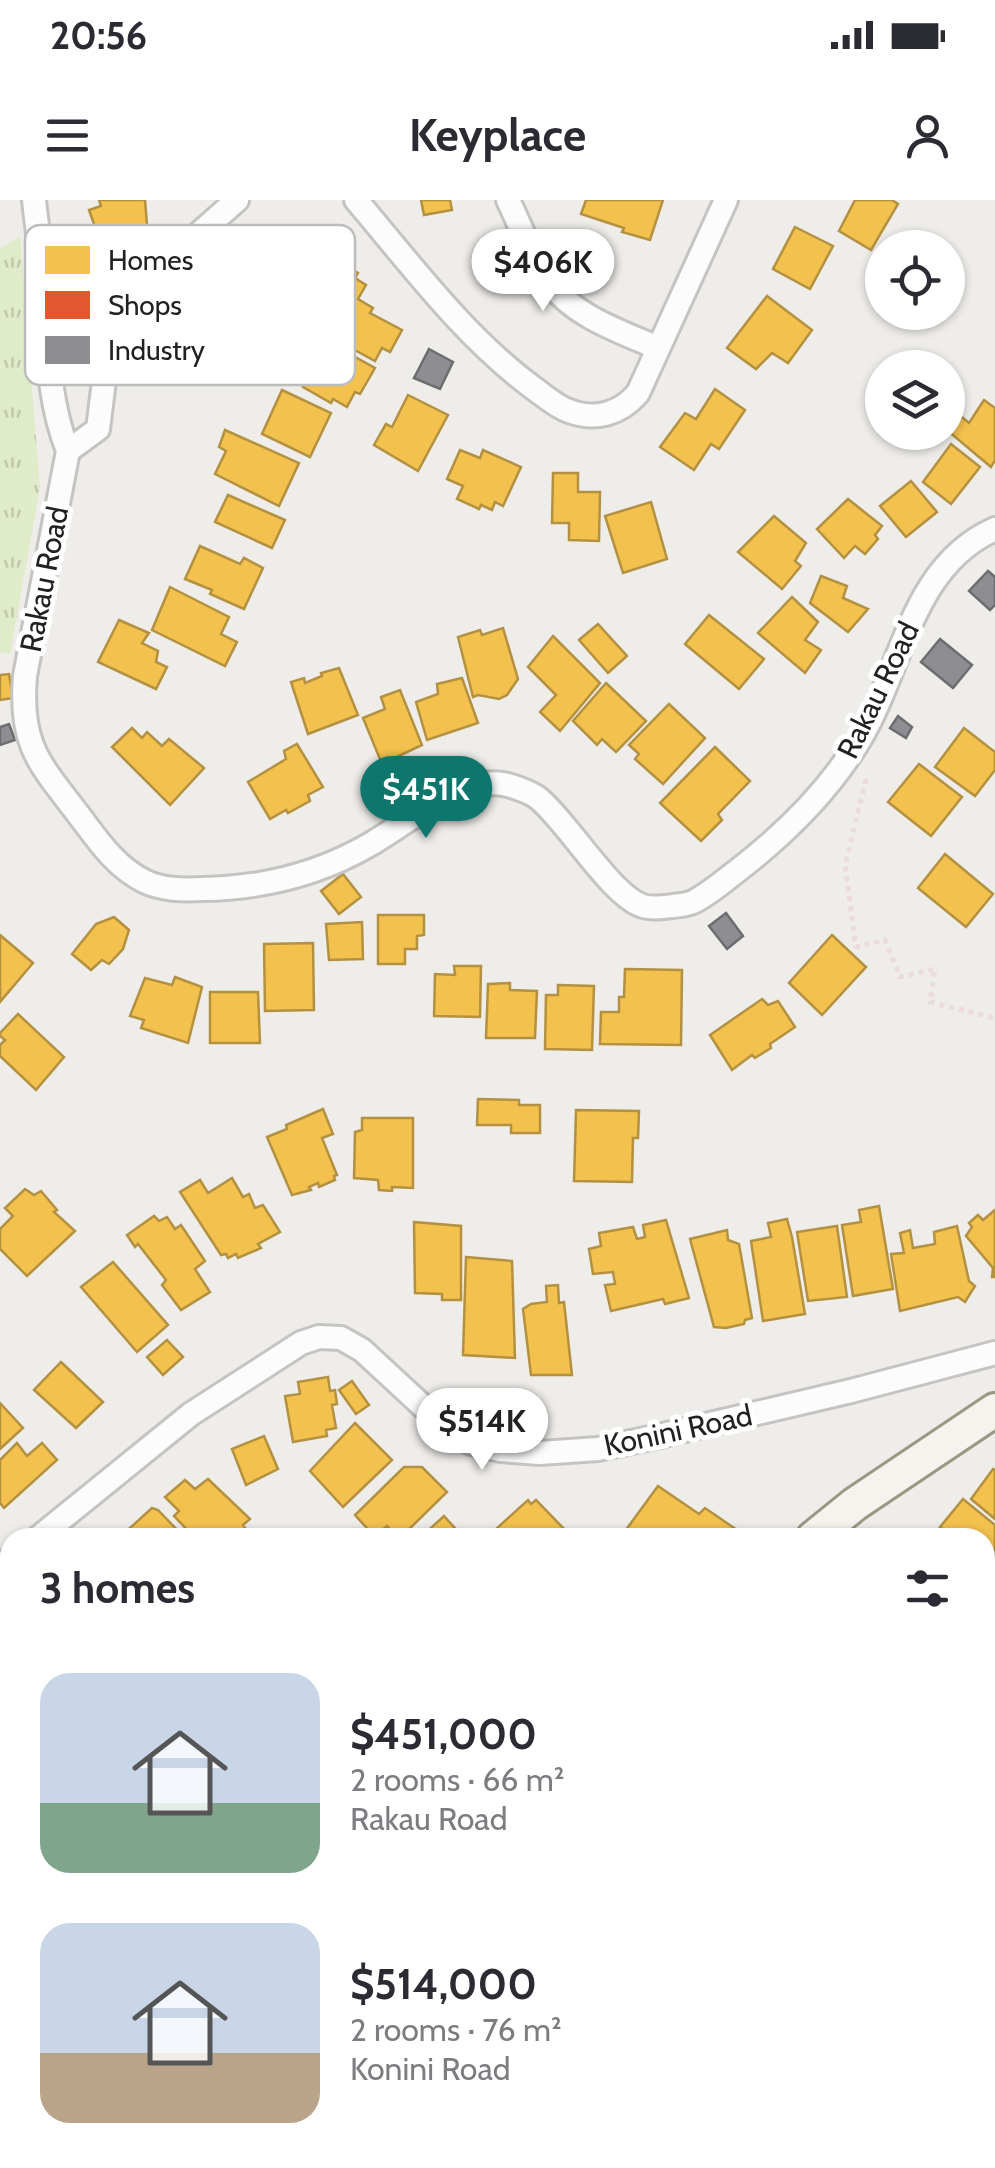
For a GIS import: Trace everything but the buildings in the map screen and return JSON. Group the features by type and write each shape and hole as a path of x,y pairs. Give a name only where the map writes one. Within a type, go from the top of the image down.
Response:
{"street":[{"name":"Rakau Road","path":"34,200 37,225"},
{"path":"209,225 238,200"},
{"path":"356,200 442,301 512,372 568,411 598,416 627,406 638,393 726,200"},
{"path":"508,200 550,284 565,299 658,348"},
{"name":"Rakau Road","path":"50,385 58,427 68,451 25,676 23,704 27,729 34,754 106,851 145,882 182,890 240,889 288,880 366,847 466,788 503,784 537,797 622,892 643,906 692,904 778,839 831,780 860,739 926,590 954,554 995,529"},
{"path":"68,451 98,429 103,385"},
{"name":"Konini Road","path":"50,1528 190,1414 301,1343 319,1337 341,1338 362,1350 441,1423 471,1443 540,1453 598,1449 655,1437 995,1352"},
{"path":"825,1528 995,1410"}],"path":[{"path":"868,769 845,865 856,947 886,940 900,977 935,969 930,1002 995,1018"}],"green space":[{"path":"20,236 25,385 32,385 40,488 10,654 0,652 0,249"}]}
